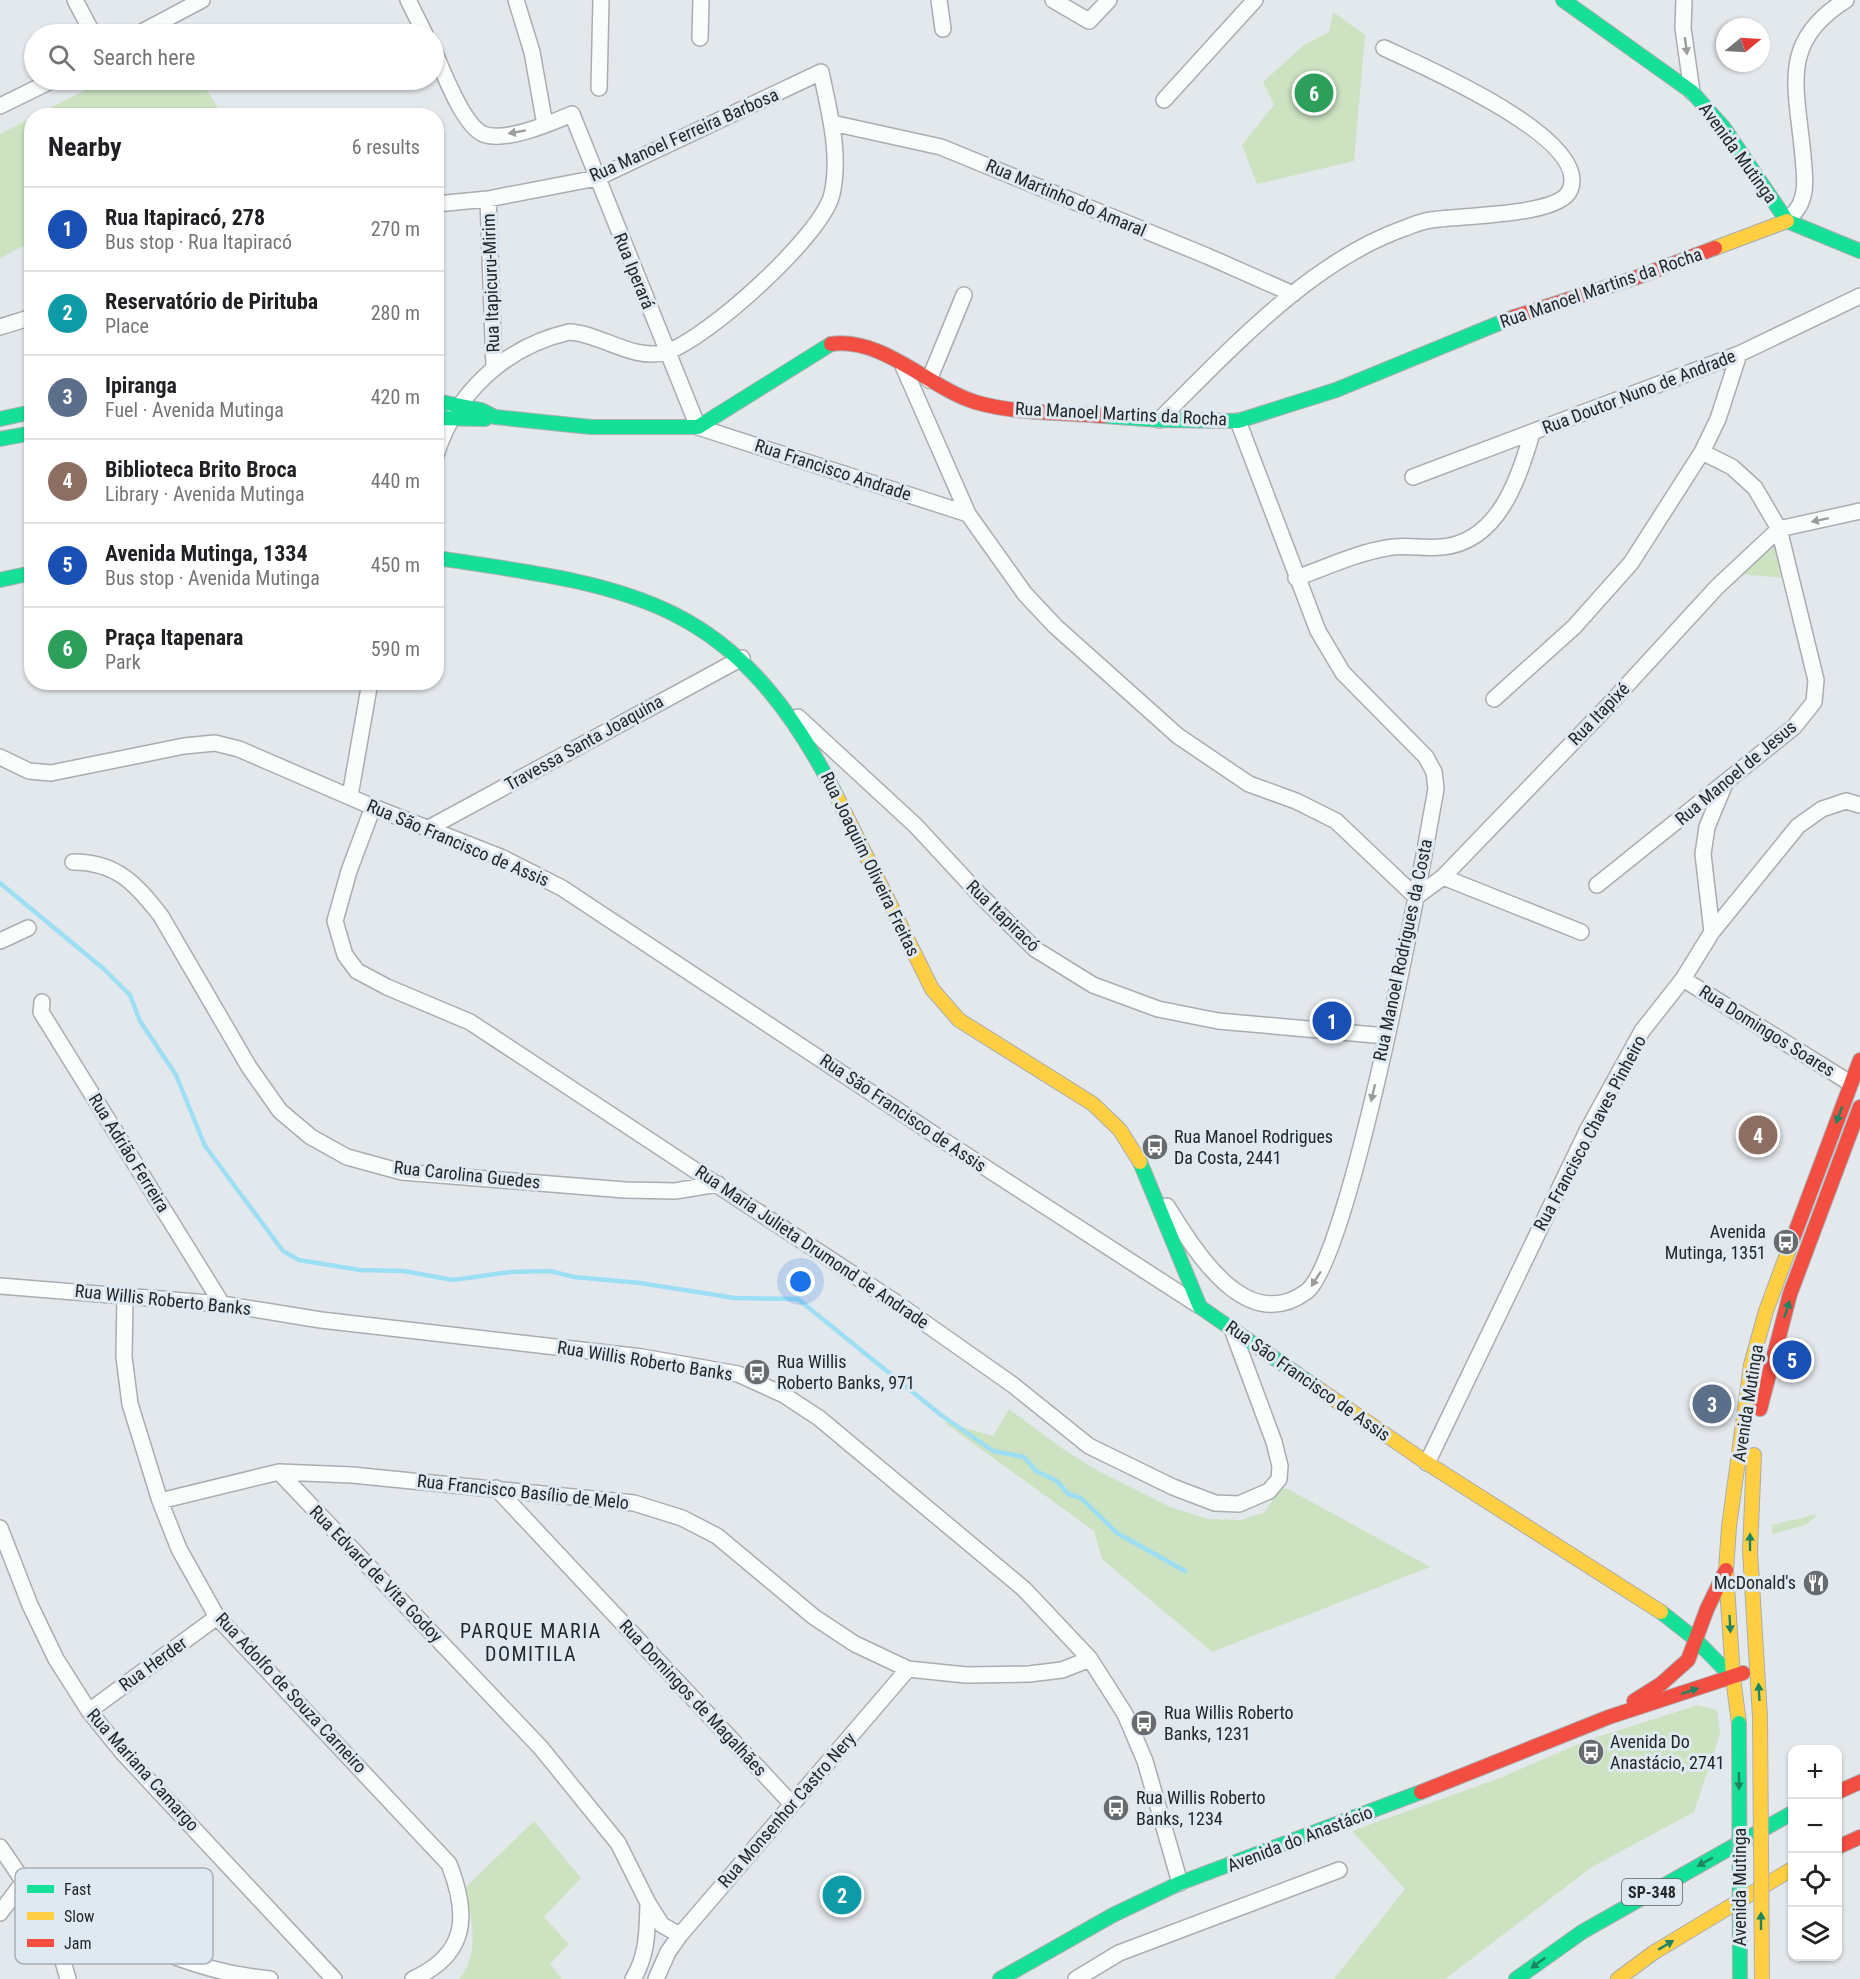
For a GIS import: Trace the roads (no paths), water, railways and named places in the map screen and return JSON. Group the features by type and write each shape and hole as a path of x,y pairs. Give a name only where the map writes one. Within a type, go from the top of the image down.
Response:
{"main road":[{"name":"Avenida Mutinga","path":"1563,0 1583,7 1692,92 1724,128 1787,221 1860,251"},
{"name":"Rua Manoel Martins da Rocha","path":"698,427 835,342 864,347 972,402 995,407 1159,420 1238,421 1336,390 1513,317 1646,274 1787,221"},
{"path":"444,402 495,417 591,427 698,427"},
{"path":"0,419 24,414"},
{"path":"444,419 478,421 495,417"},
{"path":"0,439 24,434"},
{"name":"Rua Joaquim Oliveira Freitas","path":"444,559 543,575 630,595 658,604 696,623 742,658 784,704 822,766 932,989 959,1020 1094,1104 1120,1130 1143,1168 1200,1307"},
{"path":"0,580 24,575"},
{"name":"Avenida Mutinga","path":"1740,1979 1739,1723 1733,1678 1726,1570 1729,1527 1751,1365 1766,1311 1860,1060"},
{"name":"Avenida Mutinga","path":"1762,1979 1760,1717 1750,1551 1756,1430 1768,1363 1860,1107"},
{"name":"Rua São Francisco de Assis","path":"1200,1307 1427,1463 1656,1608 1694,1638 1733,1678"},
{"path":"1726,1570 1737,1575 1743,1582 1755,1621"},
{"name":"Avenida do Anastácio","path":"1609,1717 1682,1667 1688,1660 1694,1638 1726,1570"},
{"name":"Avenida do Anastácio","path":"1000,1979 1113,1915 1180,1883 1331,1828 1609,1717 1733,1678 1757,1667"},
{"path":"1842,1790 1860,1782"},
{"name":"SP-348","path":"1516,1979 1582,1932 1788,1816"},
{"path":"1842,1845 1860,1837"},
{"name":"SP-348","path":"1618,1979 1653,1953 1788,1871"}],"street":[{"path":"75,0 88,24"},
{"path":"157,24 202,0"},
{"path":"408,0 420,24"},
{"path":"444,71 468,120 482,134 493,136 519,133 545,125 532,52 516,0"},
{"path":"598,88 601,0"},
{"path":"700,38 701,0"},
{"path":"939,0 943,29"},
{"path":"1053,0 1087,21 1093,18 1108,0"},
{"path":"1164,100 1255,0"},
{"path":"1684,0 1683,28 1692,92"},
{"path":"1787,221 1801,204 1805,181 1797,85 1798,53 1812,29 1832,9 1846,0"},
{"path":"1159,420 1226,354 1293,294 1371,243 1403,228 1431,220 1516,213 1557,201 1570,190 1572,178 1568,166 1542,136 1492,101 1384,48"},
{"name":"Rua Manoel Ferreira Barbosa","path":"444,203 488,199 597,178 821,72 832,123"},
{"path":"0,106 33,90"},
{"name":"Rua Iperará","path":"545,125 572,114 698,427"},
{"path":"444,419 494,367 557,335 580,332 636,352 666,352 717,320 758,286 825,214 834,178 832,123"},
{"name":"Rua Martinho do Amaral","path":"832,123 941,147 1207,256 1293,294"},
{"name":"Rua Itapicuru-Mirim","path":"488,199 494,367"},
{"path":"929,381 964,295"},
{"name":"Rua Doutor Nuno de Andrade","path":"1413,477 1739,354 1860,296"},
{"path":"0,327 24,320"},
{"path":"1494,699 1550,650 1601,599 1631,563 1702,452 1718,419 1739,354"},
{"path":"903,366 968,514 1025,594 1055,626 1178,736 1249,784 1296,801 1336,821 1416,897"},
{"name":"Rua Manoel Rodrigues da Costa","path":"1143,1168 1205,1265 1246,1298 1268,1306 1286,1302 1306,1292 1317,1281 1325,1264 1352,1176 1386,1036 1416,897 1436,789 1434,772 1426,757 1343,673 1318,631 1238,421"},
{"name":"Rua Francisco Andrade","path":"698,427 968,514"},
{"path":"1296,578 1384,548 1443,547 1470,539 1484,528 1510,496 1521,472 1532,433"},
{"name":"Rua Manoel de Jesus","path":"1597,885 1794,727 1814,702 1816,680 1812,656 1779,529 1755,488 1732,467 1702,452"},
{"path":"1779,529 1860,511"},
{"name":"Rua Itapixé","path":"1416,897 1443,877 1605,709 1717,587 1779,529"},
{"name":"Travessa Santa Joaquina","path":"427,829 742,658"},
{"path":"350,796 369,690"},
{"name":"Rua Itapiracó","path":"784,704 916,826 980,895 1035,949 1093,985 1158,1009 1218,1022 1386,1036"},
{"name":"Rua São Francisco de Assis","path":"0,757 29,771 51,773 215,743 239,748 372,807 503,858 562,888 934,1135 1200,1307"},
{"path":"1712,932 1703,854 1707,828 1725,784"},
{"name":"Rua Francisco Chaves Pinheiro","path":"1427,1463 1588,1129 1642,1031 1683,979 1712,932 1798,826 1830,807 1846,801 1860,805"},
{"name":"Rua Maria Julieta Drumond de Andrade","path":"372,807 343,889 335,921 345,956 357,971 387,987 470,1022 718,1184 995,1372 1089,1446 1173,1487 1215,1503 1239,1504 1269,1491 1279,1479 1280,1466 1274,1442 1232,1329"},
{"name":"Rua Carolina Guedes","path":"73,862 92,862 110,868 125,876 145,896 161,916 249,1067 280,1111 311,1137 347,1157 402,1172 625,1190 675,1191 718,1184"},
{"path":"1443,877 1581,932"},
{"path":"0,940 28,928"},
{"name":"Rua Domingos Soares","path":"1683,979 1850,1083"},
{"name":"Rua Adrião Ferreira","path":"42,1002 41,1012 222,1304"},
{"name":"Rua Willis Roberto Banks","path":"0,1286 222,1304 321,1320 642,1357 738,1374 784,1395 819,1418 1024,1589 1090,1659 1125,1714 1145,1761 1180,1883"},
{"name":"Rua Adolfo de Souza Carneiro","path":"125,1297 124,1357 130,1404 160,1501 179,1549 217,1617 449,1864 459,1889 462,1922 449,1955 413,1979"},
{"name":"Rua Francisco Basílio de Melo","path":"160,1501 279,1472 352,1474 634,1503 682,1518 717,1536 814,1617 855,1644 908,1669 966,1676 1029,1674 1062,1670 1090,1659"},
{"name":"Rua Edvard de Vita Godoy","path":"279,1472 541,1748 618,1843 648,1903 662,1925 680,1935"},
{"name":"Rua Domingos de Magalhães","path":"496,1488 791,1803"},
{"name":"Rua Mariana Camargo","path":"0,1528 30,1605 56,1659 89,1711 123,1753 334,1979"},
{"name":"Rua Herder","path":"89,1711 217,1617"},
{"name":"Rua Monsenhor Castro Nery","path":"656,1979 668,1952 680,1935 908,1669"},
{"path":"0,1847 15,1868"},
{"path":"1080,1978 1119,1953 1339,1870"},
{"path":"0,1913 15,1893"},
{"name":"Rua Edvard de Vita Godoy","path":"633,1979 642,1963 647,1944 648,1903"},
{"path":"642,1963 668,1952"},
{"path":"64,1964 68,1979"},
{"path":"192,1964 235,1976 270,1979"}],"waterway":[{"path":"0,883 105,970 130,995 140,1021 176,1075 205,1146 283,1251 299,1260 360,1270 404,1271 453,1280 510,1272 550,1271 574,1277 640,1283 735,1298 798,1299 941,1415 993,1451 1024,1457 1036,1471 1057,1481 1068,1494 1081,1498 1117,1533 1185,1571"}],"place":[{"name":"Praça Itapenara","path":"1314,93"},
{"name":"Rua Itapiracó, 278","path":"1332,1021"},
{"name":"Biblioteca Brito Broca","path":"1758,1135"},
{"name":"Rua Manoel Rodrigues Da Costa, 2441","path":"1155,1147"},
{"name":"Avenida Mutinga, 1351","path":"1786,1242"},
{"name":"Avenida Mutinga, 1334","path":"1792,1360"},
{"name":"Rua Willis Roberto Banks, 971","path":"757,1372"},
{"name":"Ipiranga","path":"1712,1404"},
{"name":"McDonald's","path":"1816,1583"},
{"name":"Rua Willis Roberto Banks, 1231","path":"1144,1723"},
{"name":"Avenida Do Anastácio, 2741","path":"1591,1752"},
{"name":"Rua Willis Roberto Banks, 1234","path":"1116,1808"},
{"name":"Reservatório de Pirituba","path":"842,1895"}],"district":[{"name":"PARQUE MARIA DOMITILA","path":"531,1642"}]}
